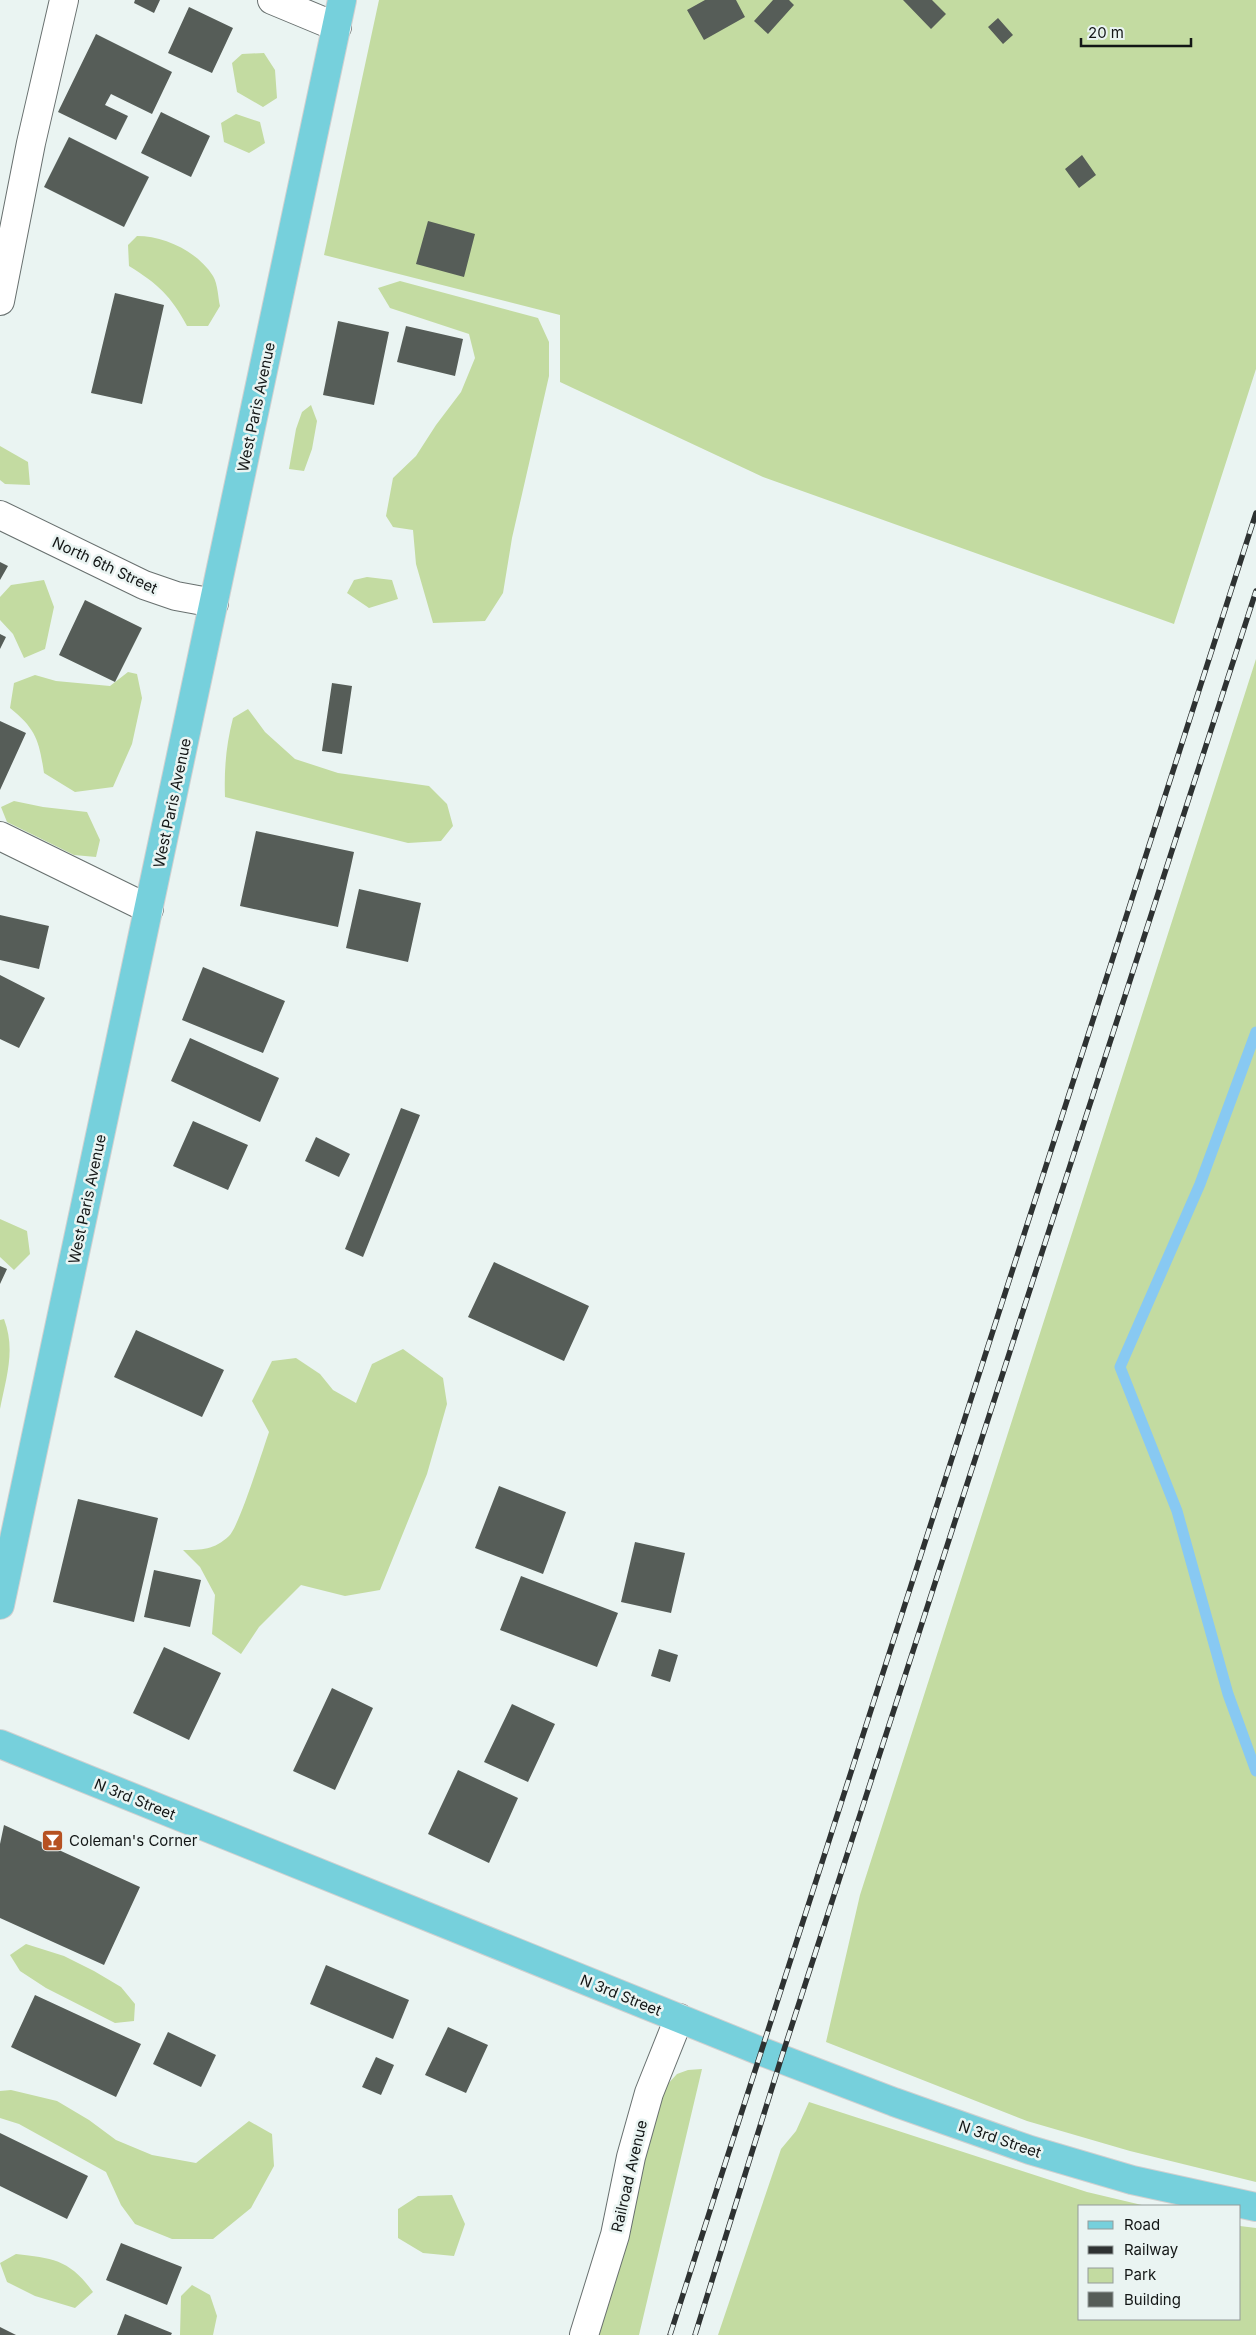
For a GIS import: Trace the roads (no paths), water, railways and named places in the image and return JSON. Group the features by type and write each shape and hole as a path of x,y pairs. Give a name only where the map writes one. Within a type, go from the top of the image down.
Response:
{"main road":[{"name":"West Paris Avenue","path":"0,1605 342,0"},
{"name":"N 3rd Street","path":"0,1744 679,2018 894,2102 1030,2150 1132,2180 1256,2207"}],"street":[{"path":"0,301 10,195 64,0"},
{"path":"272,0 337,27"},
{"name":"North 6th Street","path":"0,515 144,585 176,596 214,602"},
{"path":"0,836 149,909"},
{"name":"Railroad Avenue","path":"584,2335 615,2235 631,2157 649,2093 679,2018"}],"waterway":[{"path":"1256,1032 1200,1184 1120,1367 1177,1511 1228,1694 1256,1771"}],"railway":[{"path":"670,2335 1256,513"},
{"path":"695,2335 781,2059 1256,591"}],"place":[{"name":"Coleman's Corner","path":"53,1840"}]}
